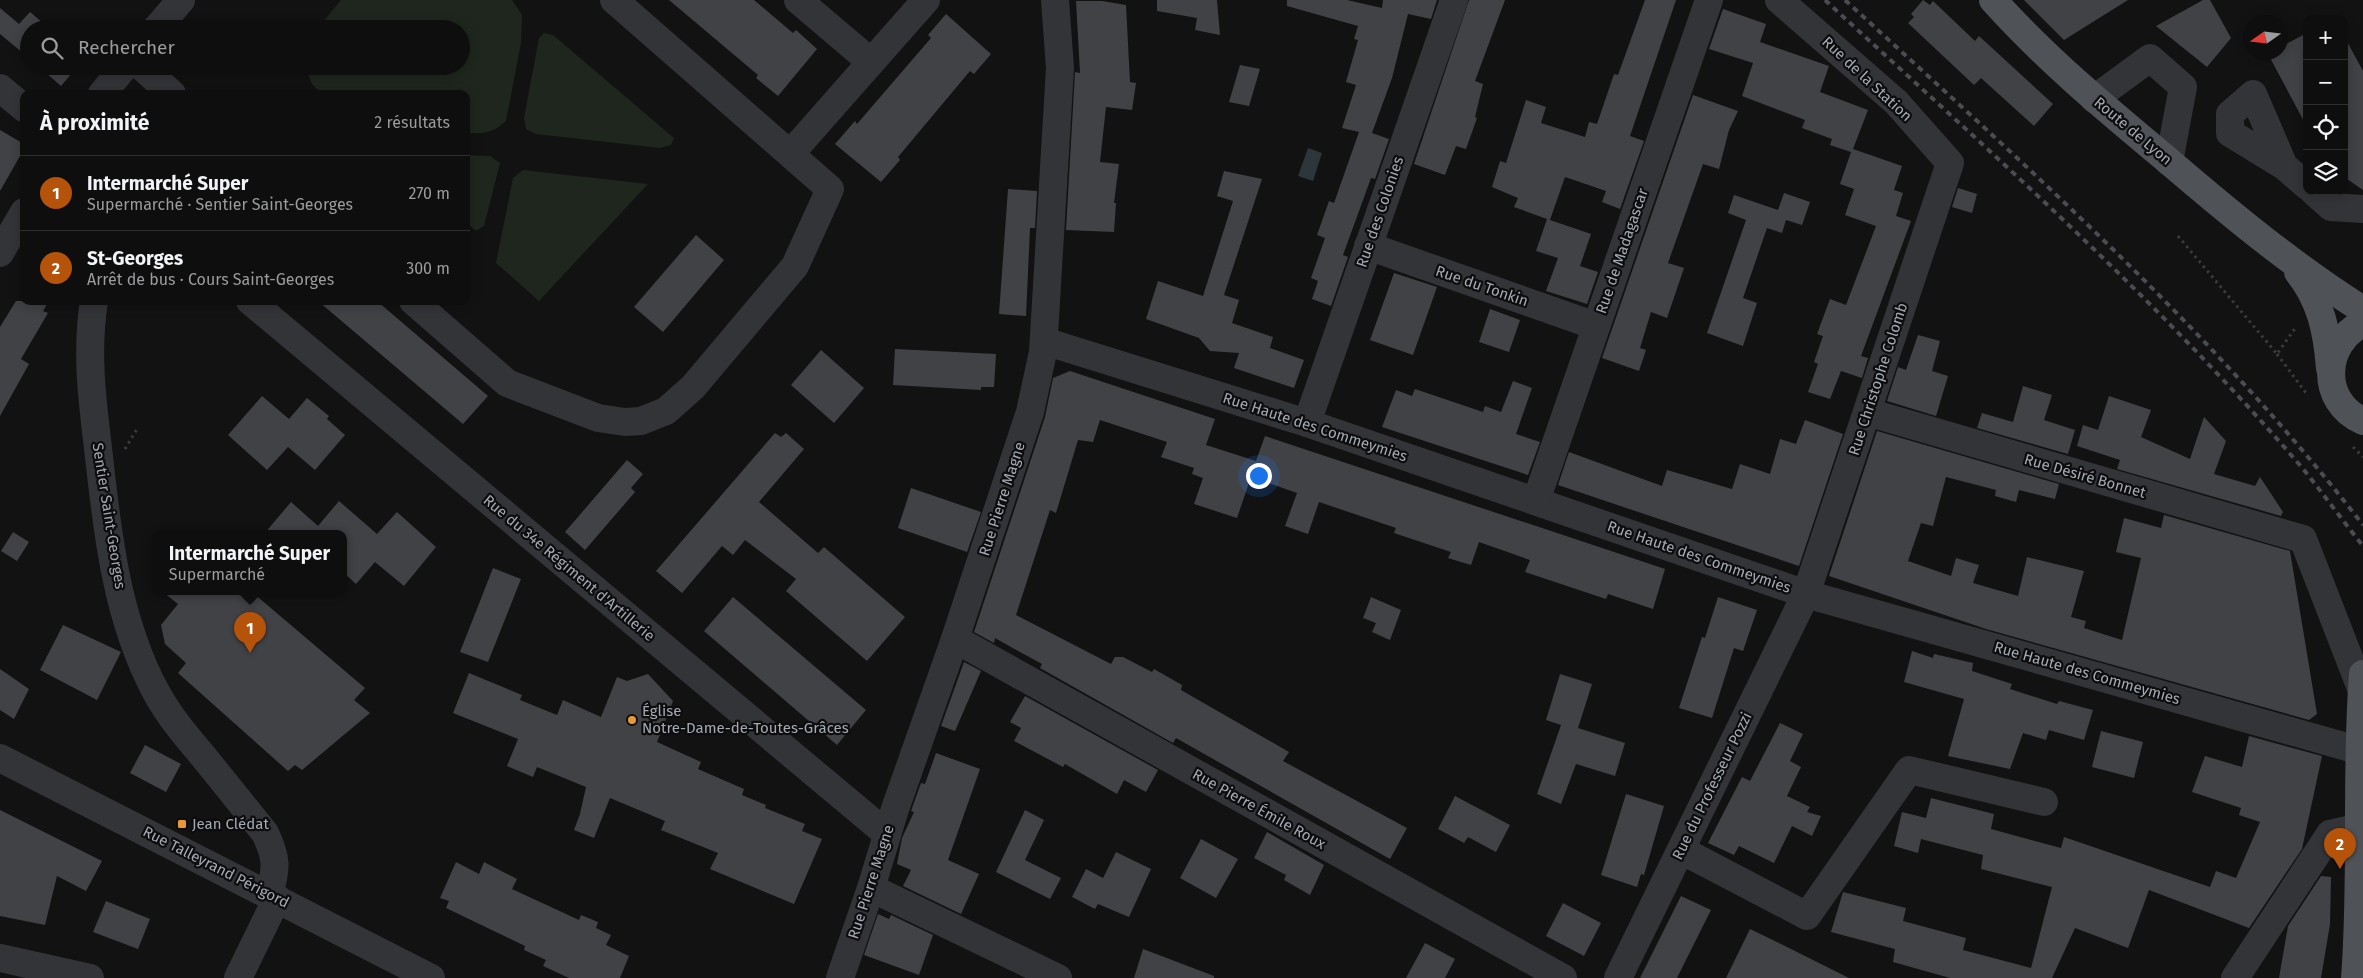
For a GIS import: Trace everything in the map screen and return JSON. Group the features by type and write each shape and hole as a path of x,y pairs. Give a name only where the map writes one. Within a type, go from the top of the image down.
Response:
{"main road":[{"name":"Route de Lyon","path":"1993,0 2039,48 2094,99 2283,253 2324,285 2363,310"},
{"name":"Route de Lyon","path":"2283,253 2306,283 2324,321 2331,382 2336,396 2344,408 2363,421"},
{"path":"2330,368 2334,352 2342,339 2353,328 2363,323"},
{"path":"2355,978 2359,928 2362,682"}],"street":[{"path":"164,20 181,0"},
{"path":"418,305 508,383 598,418 625,422 641,421 666,411 693,387 795,266 830,189 614,0"},
{"path":"798,0 871,62"},
{"path":"791,153 926,0"},
{"name":"Rue Pierre Magne","path":"840,978 872,888 887,834 956,639 1030,412 1044,341 1060,68 1055,0"},
{"name":"Rue des Colonies","path":"1307,423 1454,0"},
{"name":"Rue de Madagascar","path":"1536,501 1709,0"},
{"name":"Rue de la Station","path":"1779,0 1896,102 1950,163"},
{"path":"2094,99 2150,58 2183,87 2170,162"},
{"path":"105,90 118,75"},
{"path":"151,75 168,90"},
{"path":"0,88 20,105"},
{"name":"Rue Christophe Colomb","path":"1806,594 1950,163"},
{"path":"2284,166 2303,183"},
{"path":"2318,195 2331,207 2363,209"},
{"path":"0,254 20,219"},
{"name":"Rue du Tonkin","path":"1368,246 1596,326"},
{"name":"Sentier Saint-Georges","path":"94,305 90,340 90,375 111,549 123,604 137,652 156,693 178,726 265,833 274,852 276,871 273,896 238,978"},
{"name":"Rue du 34e Régiment d'Artillerie","path":"255,305 887,834"},
{"name":"Rue Haute des Commeymies","path":"1044,341 1307,423 1806,594 2361,759"},
{"name":"Rue Désiré Bonnet","path":"1868,412 2303,539 2362,682"},
{"name":"Rue du Professeur Pozzi","path":"1618,978 1806,594"},
{"name":"Rue Pierre Émile Roux","path":"956,639 1563,978"},
{"name":"Rue Talleyrand Périgord","path":"0,758 431,978"},
{"path":"1681,850 1807,916 1909,770 2044,802"},
{"path":"2235,978 2330,834 2360,827"},
{"path":"872,888 1058,978"},
{"path":"0,958 90,978"}],"path":[{"path":"2178,236 2277,354 2316,301"}],"shaded area":[{"path":"341,0 512,0 522,15 521,43 506,121 488,132 470,133 470,90 318,90 312,84 308,75 470,75 470,20 324,20"},
{"path":"544,33 553,35 674,138 671,145 660,148 536,134 526,129 524,118 539,38"},
{"path":"1308,148 1322,153 1313,181 1298,176"},
{"path":"470,155 490,156 500,163 484,226 476,231 470,226"},
{"path":"523,170 648,184 539,301 496,263 513,178"}],"building":[{"path":"669,0 754,0 793,33 796,30 817,49 778,96 756,78 758,75"},
{"path":"1157,0 1217,0 1220,35 1195,30 1197,18 1157,11"},
{"path":"1287,0 1347,0 1382,8 1383,0 1437,0 1431,19 1408,14 1392,78 1372,133 1389,139 1375,179 1371,178 1343,255 1348,257 1331,306 1312,299 1318,281 1311,278 1325,238 1317,235 1329,201 1334,203 1359,132 1342,128 1356,85 1346,82 1358,40 1354,39 1358,26 1287,6"},
{"path":"1469,0 1505,0 1475,81 1483,84 1475,117 1477,118 1466,149 1456,146 1445,175 1414,164"},
{"path":"1645,0 1676,0 1630,136 1644,141 1620,209 1602,202 1606,191 1565,177 1550,220 1591,234 1580,266 1598,272 1587,304 1546,291 1558,258 1536,251 1547,219 1514,207 1518,198 1492,187 1500,161 1506,163 1526,100 1546,107 1541,123 1585,137 1589,122 1597,124 1614,74 1618,75"},
{"path":"1923,0 1930,5 1933,1 1975,41 1979,36 2053,104 2034,126 1981,78 1974,85 1908,23 1914,17 1911,14"},
{"path":"2024,0 2128,0 2064,40"},
{"path":"2203,0 2210,0 2231,38 2207,67 2156,26"},
{"path":"1076,1 1102,1 1126,5 1130,82 1136,83 1132,110 1106,107 1100,162 1119,164 1114,203 1116,203 1114,232 1066,230 1075,72 1080,73"},
{"path":"0,8 20,23 20,51 0,34"},
{"path":"1723,9 1766,24 1760,42 1829,66 1820,92 1868,110 1853,149 1902,166 1894,190 1903,193 1896,216 1911,221 1861,356 1868,358 1862,378 1841,371 1830,399 1808,392 1818,364 1814,362 1823,336 1817,334 1830,299 1846,305 1876,226 1845,215 1854,189 1840,184 1851,152 1830,145 1832,139 1802,128 1805,120 1742,96 1753,63 1709,49"},
{"path":"30,12 39,20 23,20"},
{"path":"946,14 991,54 974,74 970,71 898,157 900,160 881,182 835,144 855,121 857,124 931,38 928,35"},
{"path":"2303,35 2303,120 2271,60 2288,60 2288,43"},
{"path":"2348,43 2363,71 2363,190 2348,180"},
{"path":"1240,65 1260,69 1249,106 1229,102"},
{"path":"48,75 70,75 61,86"},
{"path":"1693,95 1738,111 1729,130 1719,169 1703,164 1668,263 1684,268 1667,318 1651,312 1640,348 1646,350 1639,371 1602,358"},
{"path":"0,130 20,142 20,156 0,191"},
{"path":"1224,171 1262,179 1224,295 1239,300 1232,323 1273,337 1270,348 1304,360 1294,388 1234,368 1239,353 1210,351 1199,338 1146,319 1158,281 1203,296 1233,201 1217,196"},
{"path":"1958,188 1977,194 1972,213 1952,207"},
{"path":"1008,189 1037,191 1035,228 1030,228 1026,316 999,314"},
{"path":"1784,193 1810,202 1802,225 1786,220 1782,233 1767,228 1743,298 1757,303 1743,346 1707,333 1746,220 1728,213 1734,195 1778,210"},
{"path":"696,235 724,260 663,332 634,307"},
{"path":"1394,273 1437,287 1413,355 1370,340"},
{"path":"16,301 20,301 20,305 47,305 43,311 48,313 21,359 29,364 0,416 0,327"},
{"path":"323,305 382,305 488,396 463,424"},
{"path":"1490,309 1520,320 1509,352 1479,342"},
{"path":"1918,335 1940,341 1932,371 1948,376 1936,416 1887,401 1898,367 1906,370"},
{"path":"895,349 996,354 994,387 981,387 981,390 893,385"},
{"path":"821,350 864,388 834,423 791,385"},
{"path":"1070,371 1215,419 1206,445 1256,461 1265,436 1665,569 1653,609 1608,594 1606,599 1525,572 1530,560 1479,542 1471,565 1448,558 1451,552 1394,533 1396,528 1319,502 1308,534 1285,526 1297,493 1251,477 1237,518 1194,504 1203,478 1192,474 1194,468 1161,457 1167,442 1100,420 1093,442 1078,440 1056,513 1050,510 1016,615 1111,664 1115,657 1123,657 1152,672 1154,669 1182,685 1181,690 1289,752 1283,761 1407,828 1390,859 1176,738 1173,743 1040,668 1042,664 995,638 994,643 974,632 1045,417 1053,378"},
{"path":"1513,381 1532,388 1516,434 1540,442 1528,475 1382,427 1396,390 1412,396 1415,389 1483,412 1485,406 1501,412"},
{"path":"2023,386 2052,395 2044,420 2075,430 2068,454 1977,428 1982,413 2013,422"},
{"path":"262,396 289,419 307,398 329,416 327,419 345,435 315,470 288,447 267,470 228,435"},
{"path":"2109,396 2151,410 2141,437 2190,459 2204,417 2226,441 2214,474 2255,486 2260,477 2283,512 2281,516 2117,469 2120,460 2077,446 2083,425 2098,430"},
{"path":"1805,420 1843,434 1799,566 1558,485 1569,452 1662,486 1667,470 1732,489 1740,464 1770,474 1780,439 1796,444"},
{"path":"1877,431 2059,484 2055,499 2019,490 2016,502 1995,496 1996,490 1946,477 1933,526 1921,523 1908,561 1951,576 1956,558 1979,565 1973,583 2018,596 2027,557 2084,571 2071,617 2086,621 2084,628 2122,640 2141,558 2116,552 2124,518 2161,528 2164,515 2290,551 2317,714 2309,720 1986,629 1829,576"},
{"path":"775,433 781,437 786,433 804,449 759,502 818,553 824,547 905,617 867,661 786,591 796,579 745,540 733,555 722,546 682,593 656,571"},
{"path":"627,460 643,474 631,488 635,492 585,550 565,532"},
{"path":"911,488 981,512 967,552 898,528"},
{"path":"339,501 377,534 397,512 436,547 404,586 375,562 356,584 347,576 347,530 267,530 291,502 318,526"},
{"path":"13,532 29,542 17,561 1,551"},
{"path":"493,568 521,579 488,662 460,652"},
{"path":"167,595 256,595 365,688 354,700 370,713 302,770 295,765 288,771 178,673 186,663 165,644 161,625 178,604"},
{"path":"733,597 866,710 837,745 704,631"},
{"path":"1371,597 1401,610 1390,640 1372,632 1376,623 1363,618"},
{"path":"1718,597 1757,610 1743,651 1734,648 1712,718 1679,708 1702,637 1705,638"},
{"path":"63,625 121,652 97,700 40,670"},
{"path":"1912,651 1933,658 1934,654 1973,663 1972,671 2012,684 2010,689 2057,704 2059,701 2093,710 2084,740 2049,730 2046,740 2023,733 2010,769 1948,756 1964,699 1904,682"},
{"path":"964,662 981,671 955,731 941,726"},
{"path":"0,669 29,689 14,719 0,710"},
{"path":"469,673 522,695 520,700 557,715 563,700 601,717 617,677 627,681 648,674 673,701 657,742 701,762 698,769 744,789 742,795 766,805 765,808 805,824 802,831 822,839 794,904 710,869 718,853 661,830 665,821 610,798 594,838 574,830 586,787 537,767 533,777 507,766 518,739 453,713"},
{"path":"1560,674 1592,684 1578,728 1625,743 1615,776 1576,764 1561,804 1537,794 1561,725 1546,720"},
{"path":"1025,696 1158,770 1146,792 1124,780 1117,794 1065,764 1063,767 1014,741 1021,728 1010,722"},
{"path":"1780,723 1803,734 1790,761 1801,767 1787,796 1810,807 1807,812 1821,816 1812,836 1792,826 1774,863 1739,846 1734,855 1708,843 1742,777 1750,781"},
{"path":"2101,731 2143,742 2134,778 2092,767"},
{"path":"2249,736 2322,756 2302,849 2249,928 2149,890 2128,948 2075,928 2052,978 1950,978 1893,962 1895,949 1831,932 1843,892 1906,908 1903,921 1966,938 1963,950 2031,968 2052,887 1981,869 1983,855 1921,839 1918,853 1894,846 1902,812 1926,818 1931,798 1994,814 1991,829 2061,848 2064,837 2210,887 2216,871 2236,878 2260,822 2239,815 2241,808 2192,792 2205,756 2242,767"},
{"path":"145,745 181,764 166,792 130,773"},
{"path":"936,753 980,769 948,860 979,874 961,914 903,886 911,870 897,864 902,838 914,812 911,811 921,783 925,784"},
{"path":"1626,794 1664,806 1644,875 1641,874 1637,887 1601,875"},
{"path":"1455,796 1510,825 1496,852 1468,837 1464,843 1438,829"},
{"path":"0,810 102,861 86,891 57,876 45,925 0,916"},
{"path":"1025,810 1044,820 1025,860 1061,878 1050,899 996,872"},
{"path":"1267,832 1324,865 1310,895 1284,880 1286,875 1254,858"},
{"path":"1201,839 1238,859 1216,898 1180,878"},
{"path":"1116,852 1151,869 1129,917 1098,904 1095,909 1072,897 1086,869 1103,878"},
{"path":"456,862 479,874 484,862 517,879 512,889 579,920 581,915 598,922 596,928 611,935 606,945 629,956 620,978 569,978 543,966 546,960 524,950 525,946 446,908 449,901 440,898"},
{"path":"2321,876 2331,877 2330,924 2321,978 2279,978 2288,926"},
{"path":"1681,896 1711,910 1677,978 1640,978"},
{"path":"106,901 150,919 138,949 93,932"},
{"path":"1563,903 1601,923 1584,956 1546,936"},
{"path":"878,914 889,919 891,915 933,935 919,975 864,955"},
{"path":"1750,929 1787,947 1849,978 1726,978"},
{"path":"1425,943 1455,959 1445,978 1406,978"},
{"path":"1143,949 1214,976 1214,978 1134,978"}],"railway":[{"path":"1825,0 2010,170 2132,286 2249,407 2304,470 2363,546"},
{"path":"1845,0 2049,188 2180,317 2244,384 2305,453 2363,525"}],"place":[{"name":"Intermarché Super","path":"250,653"},
{"name":"Église Notre-Dame-de-Toutes-Grâces","path":"632,720"},
{"name":"Jean Clédat","path":"182,824"},
{"name":"St-Georges","path":"2340,869"}]}
